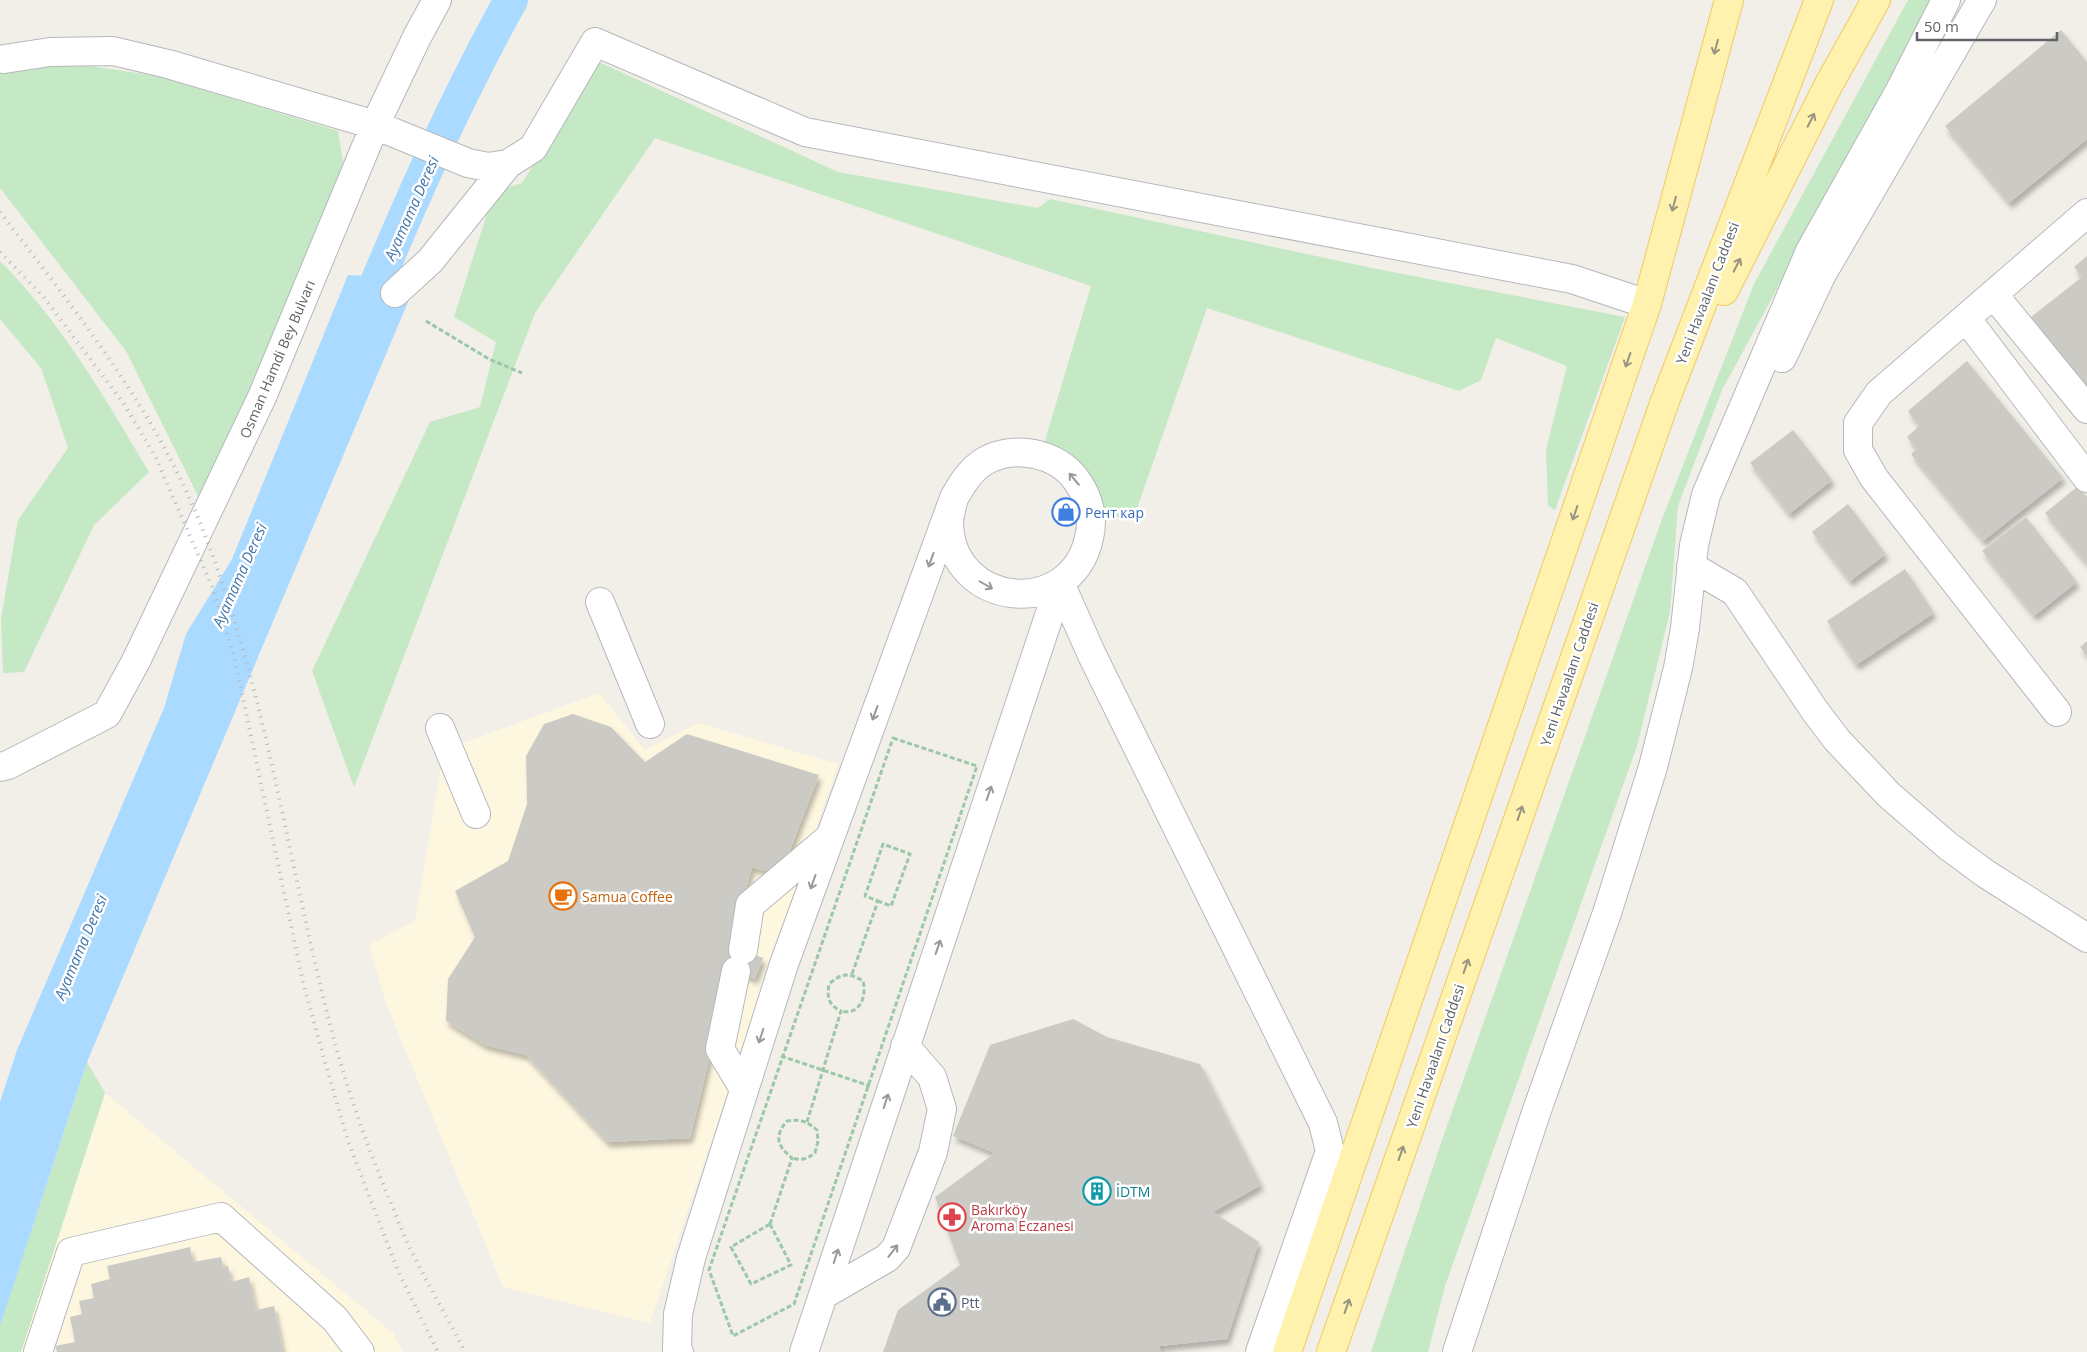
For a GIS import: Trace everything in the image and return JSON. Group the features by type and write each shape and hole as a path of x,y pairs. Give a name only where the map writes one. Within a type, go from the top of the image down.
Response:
{"main road":[{"path":"1287,1352 1647,304 1729,0"},
{"name":"Yeni Havaalanı Caddesi","path":"1331,1352 1665,401 1819,0"},
{"path":"1665,401 1704,330 1829,84 1876,0"}],"street":[{"name":"Osman Hamdi Bey Bulvarı","path":"0,767 8,765 107,714 136,661 262,397 384,128 417,37 437,0"},
{"path":"1457,1352 1537,1110 1607,913 1653,767 1678,668 1685,628 1698,520 1715,470 1810,251 1899,92 1946,0"},
{"path":"1698,520 1710,516 1760,400 1822,274 1982,0"},
{"path":"395,293 430,261 508,164 533,148 595,42 805,132 1572,279 1647,304"},
{"path":"4,59 50,52 113,51 168,64 384,128 468,163 488,167 508,164"},
{"path":"2057,712 1874,478 1858,450 1858,424 1879,393 2087,213"},
{"path":"1992,294 2087,409"},
{"path":"1966,318 2087,478"},
{"path":"679,1352 677,1350 678,1314 691,1258 744,1089 829,838 954,498 967,476 986,461 1010,453 1035,453 1058,463 1077,480 1088,502 1092,526 1086,551 1075,569 1060,583 1036,594 1011,594 986,587 967,570 954,549 949,523 954,498"},
{"path":"1691,566 1735,592 1814,711 1837,740 1889,795 1948,846 1986,874 2087,938"},
{"path":"804,1352 823,1295 878,1091 905,1046 1060,583"},
{"path":"1060,583 1092,655 1326,1132 1330,1151 1260,1352"},
{"path":"600,602 650,724"},
{"path":"440,728 476,814"},
{"path":"744,1089 720,1049 750,905 829,838"},
{"path":"823,1295 887,1258 896,1248 933,1152 942,1109 932,1077 905,1046"},
{"path":"38,1352 71,1252 221,1217 335,1319 360,1352"}],"path":[{"path":"426,321 489,359 522,373"},
{"path":"893,738 977,766 878,1091 794,1304 733,1336 709,1270 893,738"},
{"path":"884,844 910,854 891,906 878,901 865,896 884,844"},
{"path":"852,974 878,901"},
{"path":"852,974 862,981 865,989 864,1000 857,1008 846,1013 841,1011 833,1008 829,1001 827,994 829,984 838,976 852,974"},
{"path":"807,1122 841,1011"},
{"path":"757,1049 823,1070 878,1091"},
{"path":"787,1121 807,1122 817,1130 818,1141 815,1154 798,1160 792,1158 781,1150 778,1141 780,1129 787,1121"},
{"path":"770,1224 791,1265 751,1284 731,1247 770,1224 792,1158"}],"shaded area":[{"path":"599,693 645,750 698,723 838,764 650,1323 503,1287 386,1003 369,945 415,921 444,750"},
{"path":"105,1093 393,1333 403,1352 21,1352"}],"green space":[{"path":"1908,0 1937,0 1842,169 1722,390 1678,506 1670,612 1637,746 1445,1286 1428,1352 1371,1352 1442,1140 1662,519 1754,284"},
{"path":"62,62 158,76 338,131 344,167 201,502 126,351 0,188 0,74"},
{"path":"599,62 838,172 1038,208 1050,199 1372,268 1625,317 1555,510 1548,506 1546,450 1567,366 1496,338 1481,380 1459,391 1207,308 1134,517 1106,517 1075,464 1044,444 1091,286 655,138 535,313 354,787 312,671 430,422 480,407 496,342 454,317 494,192 522,183"},
{"path":"0,261 63,335 99,389 149,472 94,525 24,672 3,673 1,619 18,520 68,448 41,368 0,319"},
{"path":"87,1062 105,1093 21,1352 0,1352 0,1326"}],"water":[{"path":"348,275 367,276 408,302 87,1062 0,1326 0,1102 17,1050 164,708 186,634 232,559"}],"building":[{"path":"2061,30 2087,62 2087,139 2009,203 1945,126"},
{"path":"2087,256 2087,387 2031,317 2082,277 2074,267"},
{"path":"1967,361 2063,478 1983,541 1911,454 1917,449 1907,437 1919,426 1908,411"},
{"path":"1793,430 1832,480 1789,514 1750,463"},
{"path":"2078,486 2087,497 2087,564 2045,513"},
{"path":"1848,504 1886,554 1850,581 1812,532"},
{"path":"2026,517 2077,582 2034,616 1982,551"},
{"path":"1905,569 1934,613 1856,665 1827,621"},
{"path":"2087,641 2087,656 2080,647"},
{"path":"573,714 611,727 645,762 687,734 819,775 780,875 752,867 735,927 743,950 763,958 755,979 731,969 690,1138 607,1142 526,1055 485,1045 446,1021 448,979 475,937 455,891 508,861 527,804 526,756 544,724"},
{"name":"İDTM","path":"1073,1019 1107,1037 1200,1064 1261,1185 1213,1212 1259,1242 1227,1339 1159,1346 1161,1352 883,1352 898,1310 960,1265 935,1197 995,1153 953,1136 990,1045"},
{"path":"190,1247 193,1262 221,1257 223,1267 228,1266 231,1282 249,1277 256,1310 274,1306 283,1352 57,1352 55,1346 75,1342 70,1317 82,1314 79,1301 94,1298 91,1284 110,1279 107,1266"}],"waterway":[{"name":"Ayamama Deresi","path":"360,323 394,241 450,119 511,0"}],"railway":[{"path":"0,212 86,326 140,405 164,446 204,533 227,596 263,726 321,989 349,1091 368,1147 405,1237 465,1352"},
{"path":"0,252 43,296 124,404 156,458 213,589 235,660 303,982 348,1141 398,1271 438,1352"}],"place":[{"name":"Рент кар","path":"1066,512"},
{"name":"Samua Coffee","path":"563,896"},
{"name":"İDTM","path":"1097,1191"},
{"name":"Bakırköy Aroma Eczanesi","path":"952,1217"},
{"name":"Ptt","path":"942,1302"}]}
